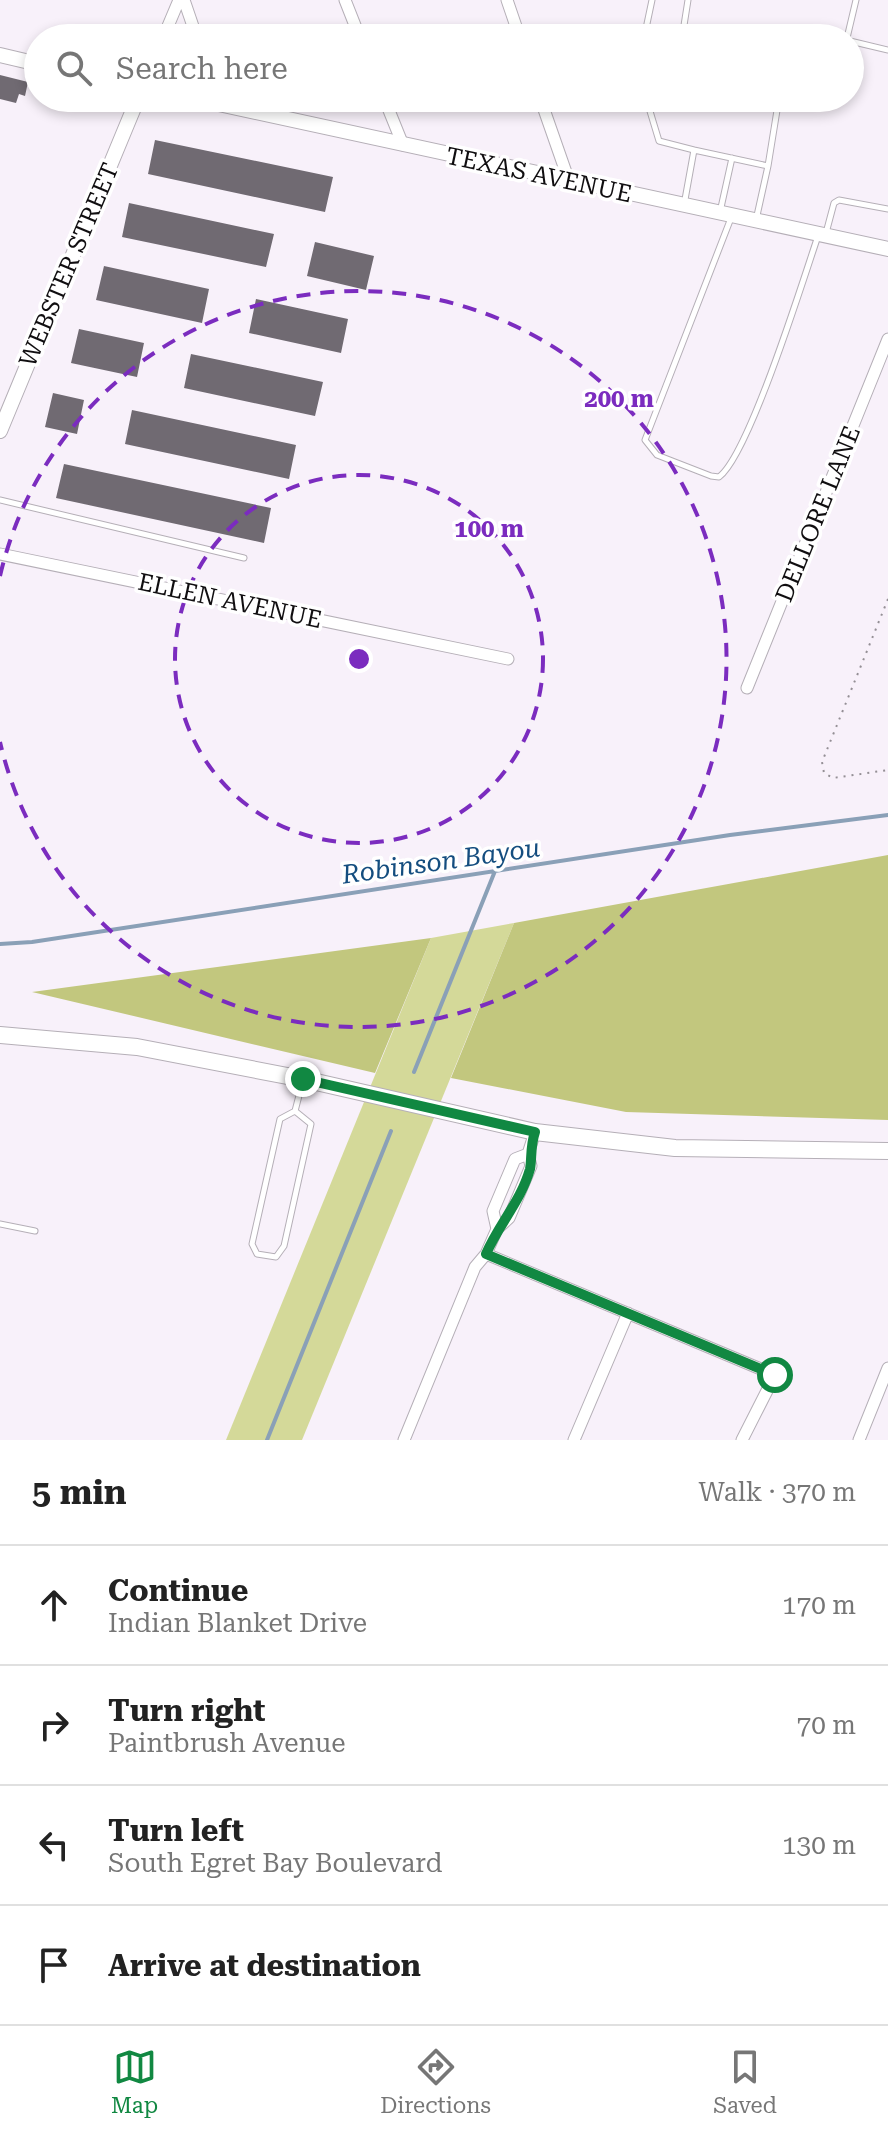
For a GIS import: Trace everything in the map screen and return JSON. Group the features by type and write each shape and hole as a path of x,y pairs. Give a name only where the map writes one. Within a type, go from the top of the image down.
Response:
{"main road":[{"path":"0,1035 137,1047 303,1079 535,1132 675,1148 888,1151"}],"street":[{"path":"170,24 182,0"},
{"path":"182,0 191,24"},
{"path":"345,0 354,24"},
{"path":"507,0 515,24"},
{"path":"0,55 24,61"},
{"name":"WEBSTER STREET","path":"0,431 132,112"},
{"name":"TEXAS AVENUE","path":"266,112 403,145 888,249"},
{"path":"390,112 403,145"},
{"path":"545,112 569,181"},
{"name":"DELLORE LANE","path":"747,688 888,339"},
{"name":"ELLEN AVENUE","path":"0,554 508,659"},
{"path":"404,1440 475,1267 486,1254 497,1229 509,1218 531,1166 528,1154 535,1132"},
{"path":"497,1229 493,1211 515,1159 528,1154"},
{"path":"486,1254 775,1375 742,1440"},
{"path":"574,1440 628,1313"},
{"path":"859,1440 888,1368"}],"lane":[{"path":"647,24 652,0"},
{"path":"684,24 688,0"},
{"path":"852,24 856,0"},
{"path":"864,44 888,50"},
{"path":"650,112 659,141 768,166"},
{"path":"756,222 777,112"},
{"path":"684,206 694,150"},
{"path":"732,158 726,215 645,440 657,455 711,476 719,477 727,471 744,438 834,203 839,200 888,209"},
{"path":"0,500 244,558"},
{"path":"295,1111 311,1124 284,1246 276,1257 257,1254 252,1244 280,1119 295,1111 303,1079"},
{"path":"0,1224 35,1231"}],"path":[{"path":"888,599 822,762 824,773 833,778 888,770"}],"green space":[{"path":"888,855 888,1120 626,1112 451,1078 514,923"},
{"path":"514,923 302,1440 226,1440 431,938"},
{"path":"431,938 375,1073 32,992"}],"building":[{"path":"0,75 24,81 24,96 19,94 16,103 0,99"},
{"path":"155,140 333,177 325,212 148,174"},
{"path":"129,203 274,234 266,267 122,237"},
{"path":"315,242 374,256 366,290 307,276"},
{"path":"104,266 209,289 202,323 96,300"},
{"path":"256,299 348,319 341,353 249,333"},
{"path":"79,329 144,343 137,377 71,363"},
{"path":"191,354 323,382 315,416 184,388"},
{"path":"53,393 84,400 77,434 45,427"},
{"path":"132,410 296,445 289,479 125,444"},
{"path":"64,464 271,508 264,543 56,498"}],"waterway":[{"name":"Robinson Bayou","path":"0,944 32,942 730,835 888,815"},
{"path":"414,1072 495,871"},
{"path":"267,1440 391,1131"}],"route":[{"path":"303,1079 535,1132 528,1154 531,1166 509,1218 497,1229 486,1254 775,1375"}]}
